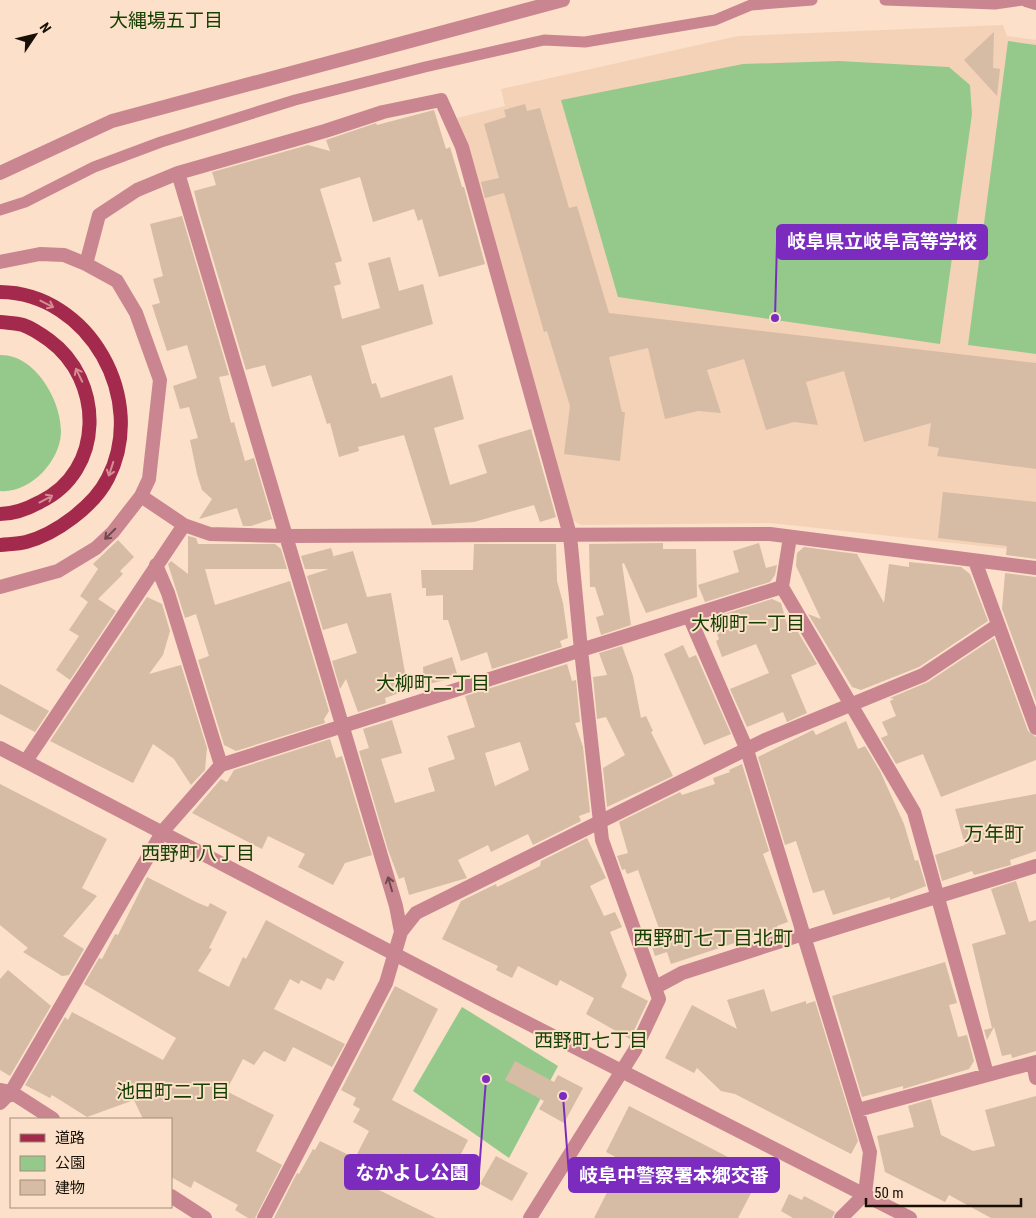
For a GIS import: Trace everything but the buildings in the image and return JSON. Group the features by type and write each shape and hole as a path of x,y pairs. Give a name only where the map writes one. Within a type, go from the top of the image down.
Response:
{"main road":[{"path":"0,292 36,298 63,312 86,330 105,358 117,393 121,422 118,449 108,479 92,499 76,515 51,533 26,542 0,545"},
{"path":"0,322 24,325 63,350 79,373 88,401 91,421 88,445 72,479 57,493 43,501 30,507 0,514"}],"street":[{"path":"0,173 112,121 562,0"},
{"path":"1025,0 1036,3"},
{"path":"86,264 99,215 137,190 178,173 325,131 383,112 441,100 462,147 570,535 602,840 656,986 659,999 635,1050 621,1069 530,1218"},
{"path":"178,173 343,725 396,906 401,932"},
{"path":"0,262 40,254 64,255 86,264 117,281 136,313 160,380 149,479 141,496 113,532 96,548 58,571 4,588 0,587"},
{"path":"141,496 184,525 210,534 286,536 770,534 1036,568"},
{"path":"26,761 184,525"},
{"path":"790,537 782,586 914,812 936,897 946,925 987,1074"},
{"path":"975,561 1036,728"},
{"path":"156,565 168,593 221,765"},
{"path":"0,1103 5,1091 163,831 221,765 782,586"},
{"path":"689,616 747,750 870,1152 864,1194 841,1218"},
{"path":"264,1218 386,983 401,932 416,913 747,750 923,675 998,625"},
{"path":"0,748 910,1218"},
{"path":"656,986 682,972 1036,866"},
{"path":"858,1110 1034,1062 1036,1078"},
{"path":"5,1091 50,1118"},
{"path":"172,1197 205,1218"}],"lane":[{"path":"0,210 26,202 94,167 161,142 295,100 544,40 585,42 715,20 751,5 812,0"},
{"path":"886,0 995,4 1025,0"}],"shaded area":[{"path":"1003,25 1007,36 1036,40 1036,552 771,523 581,525 571,519 457,118 505,106 501,89 738,36"}],"green space":[{"path":"1008,41 1036,45 1036,354 968,345"},
{"path":"839,61 949,67 970,85 972,114 940,344 618,297 561,100 743,64"},
{"path":"0,355 13,357 24,362 35,371 51,394 60,420 61,433 59,444 49,464 32,481 11,491 0,491"},
{"path":"462,1007 558,1066 509,1158 413,1091"}],"place":[{"name":"岐阜県立岐阜高等学校","path":"775,318"},
{"name":"なかよし公園","path":"486,1079"},
{"name":"岐阜中警察署本郷交番","path":"563,1096"}],"district":[{"name":"大縄場五丁目","path":"166,20"},
{"name":"大柳町一丁目","path":"748,623"},
{"name":"大柳町二丁目","path":"433,683"},
{"name":"万年町","path":"994,834"},
{"name":"西野町八丁目","path":"198,853"},
{"name":"西野町七丁目北町","path":"713,938"},
{"name":"西野町七丁目","path":"591,1040"},
{"name":"池田町二丁目","path":"173,1091"}]}
